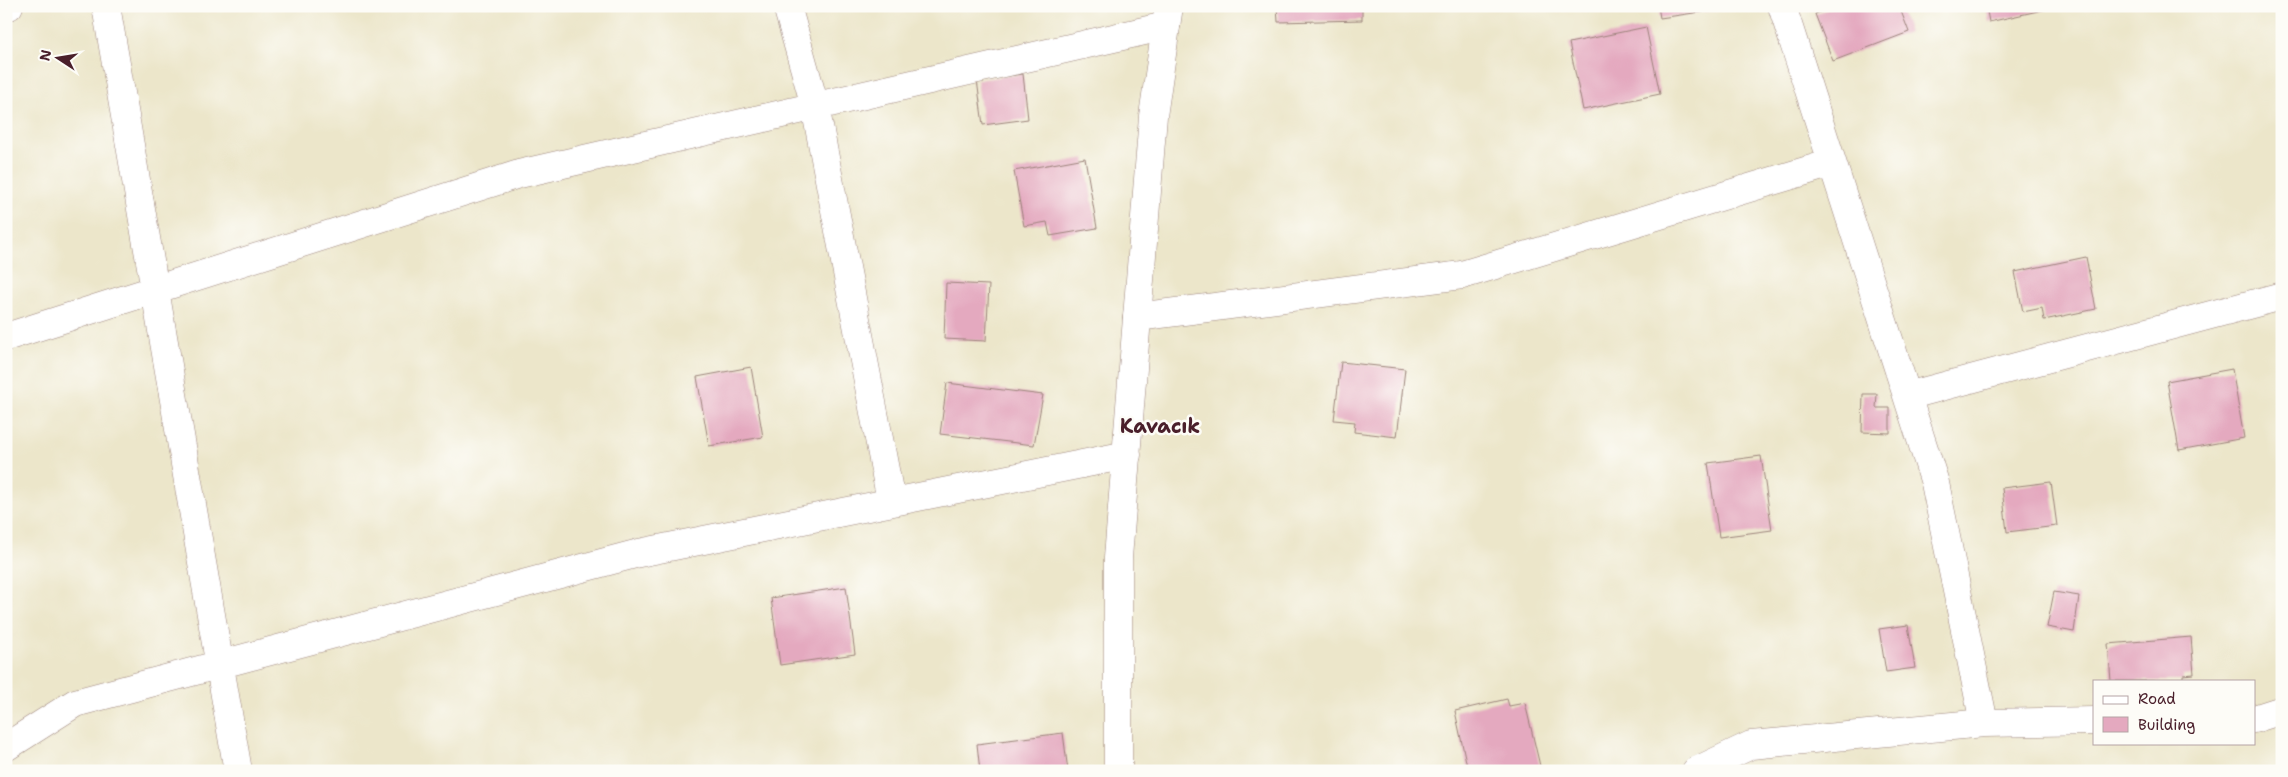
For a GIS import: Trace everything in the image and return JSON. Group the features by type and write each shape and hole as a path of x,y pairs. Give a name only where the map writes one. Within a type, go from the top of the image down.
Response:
{"street":[{"path":"106,6 238,771"},
{"path":"787,6 815,106 891,501"},
{"path":"1782,6 1935,483 1984,722"},
{"path":"6,337 519,174 815,106 1168,16 1153,116 1118,558 1118,771"},
{"path":"1137,317 1462,275 1832,163"},
{"path":"1907,396 2282,296"},
{"path":"6,746 75,703 639,553 1126,455"},
{"path":"2256,718 2282,710"},
{"path":"1696,771 1751,745 1984,722 2093,721"}],"building":[{"path":"1277,6 1362,6 1362,20 1278,22"},
{"path":"1658,6 1727,6 1728,8 1660,18"},
{"path":"1835,6 1899,6 1909,32 1833,61 1815,14"},
{"path":"1986,6 2047,6 2047,9 1989,22"},
{"path":"1646,27 1660,94 1583,110 1569,43"},
{"path":"1023,74 1028,119 983,125 977,80"},
{"path":"1085,158 1097,228 1050,236 1047,222 1024,226 1014,171"},
{"path":"2086,257 2096,309 2044,320 2042,308 2023,312 2015,272"},
{"path":"946,283 989,285 986,341 944,339"},
{"path":"1341,362 1405,369 1397,437 1354,432 1355,422 1334,420"},
{"path":"751,367 763,437 709,446 697,377"},
{"path":"2232,369 2244,438 2179,450 2167,381"},
{"path":"947,383 1043,395 1034,445 940,434"},
{"path":"1863,394 1877,394 1876,408 1890,408 1890,433 1862,432"},
{"path":"1761,456 1772,530 1719,537 1708,463"},
{"path":"2051,482 2057,526 2007,532 2002,488"},
{"path":"846,587 855,654 780,665 771,598"},
{"path":"2054,592 2079,596 2074,632 2047,627"},
{"path":"1908,625 1915,668 1886,672 1879,629"},
{"path":"2191,637 2194,674 2183,675 2183,680 2111,680 2108,644"},
{"path":"1507,699 1509,706 1525,703 1541,770 1468,771 1455,711"},
{"path":"1063,733 1068,771 980,771 977,744"}],"district":[{"name":"Kavacık","path":"1160,426"}]}
